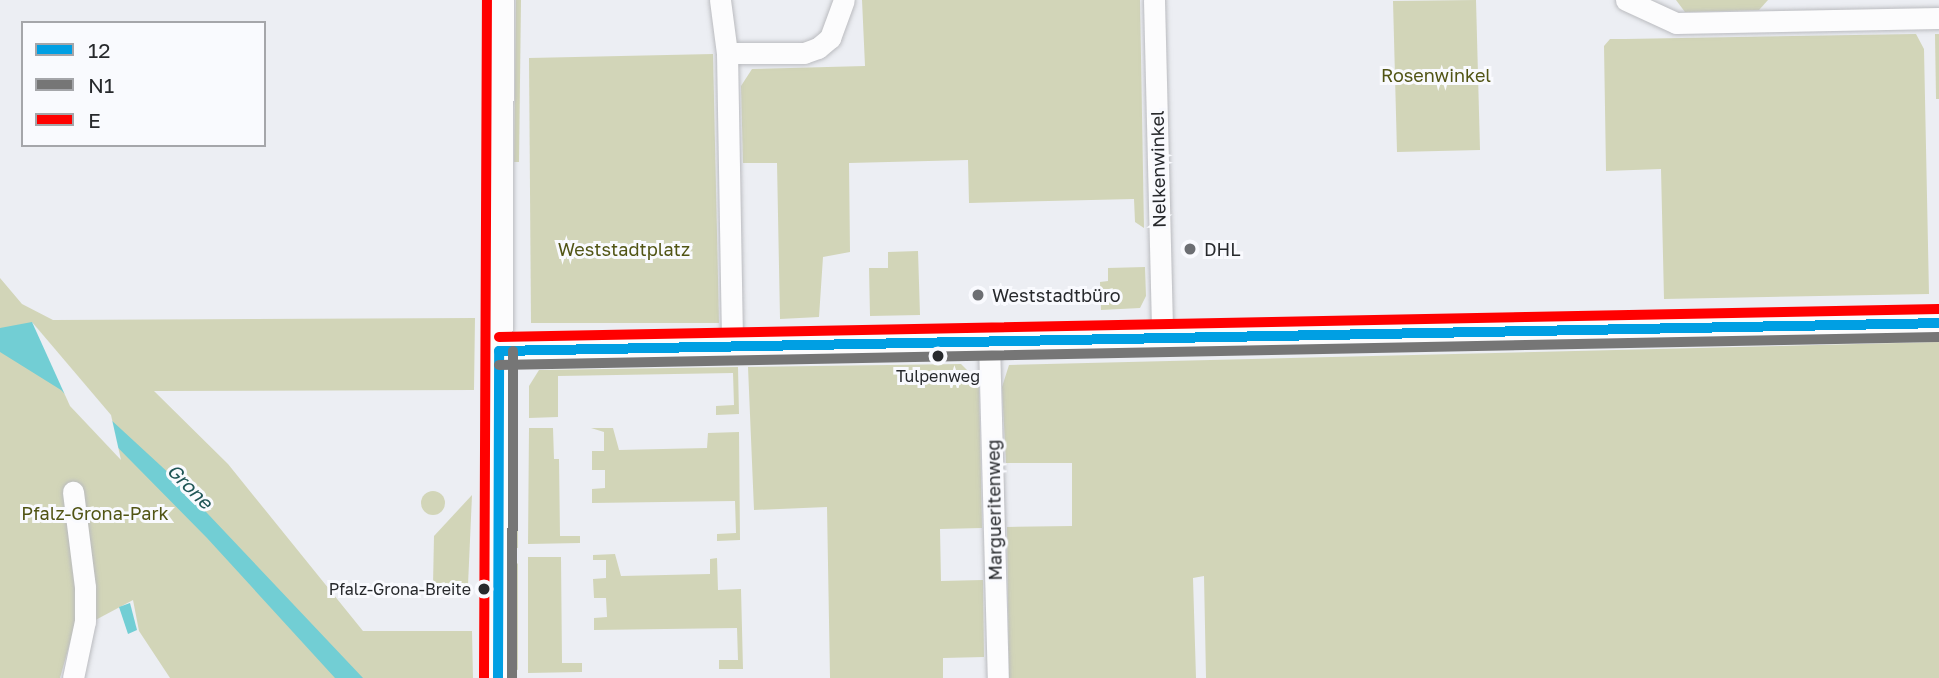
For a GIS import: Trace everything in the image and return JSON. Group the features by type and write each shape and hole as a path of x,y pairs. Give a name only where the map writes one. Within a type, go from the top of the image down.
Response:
{"street":[{"path":"498,678 501,0"},
{"path":"720,0 727,53 732,347"},
{"path":"727,53 804,53 818,48 830,38 844,0"},
{"name":"Nelkenwinkel","path":"1154,0 1162,338"},
{"path":"1626,0 1676,23 1779,10 1939,18"},
{"path":"499,351 1939,323"},
{"name":"Margueritenweg","path":"989,342 998,678"},
{"path":"73,492 85,598 73,678"}],"green space":[{"path":"516,0 521,0 519,162 514,162"},
{"path":"862,0 1140,0 1144,228 1135,222 1134,199 969,203 968,160 849,163 850,252 823,257 819,317 780,319 777,163 743,163 741,86 752,69 865,66"},
{"name":"Rosenwinkel","path":"1476,0 1480,150 1397,152 1393,1"},
{"path":"1676,0 1768,0 1759,10 1685,12"},
{"path":"1916,34 1924,49 1929,294 1664,299 1661,169 1606,171 1604,46 1610,39"},
{"path":"1935,34 1939,34 1939,99 1936,99"},
{"name":"Weststadtplatz","path":"713,54 719,323 531,323 529,58"},
{"path":"918,251 920,315 870,316 869,268 888,268 888,252"},
{"path":"1145,267 1146,296 1140,308 1101,310 1100,282 1108,281 1108,268"},
{"name":"Pfalz-Grona-Park","path":"0,278 22,304 53,320 475,318 474,390 154,391 228,464 363,631 472,631 473,678 170,678 139,631 133,600 73,632 60,678 0,678"},
{"path":"1939,342 1939,678 1206,678 1204,576 1193,578 1196,678 1009,678 1007,527 1072,526 1072,463 1006,463 1002,387 1009,365"},
{"path":"961,364 979,382 982,528 940,529 941,581 983,580 984,657 943,658 943,678 830,678 827,507 754,510 748,367"},
{"path":"738,367 739,414 716,415 716,406 734,405 733,373 558,376 558,417 529,418 529,386 539,370"},
{"path":"529,428 553,428 554,459 559,459 560,536 580,536 580,543 528,544"},
{"path":"591,428 613,428 619,450 707,448 708,433 739,432 740,540 717,541 717,534 736,533 735,501 592,503 592,489 605,488 605,470 592,470 592,451 604,451 604,432"},
{"path":"518,433 518,548 512,548 512,436"},
{"path":"433,491 444,498 445,503 438,514 433,515 422,508 421,503 428,492"},
{"path":"472,495 468,585 433,585 434,536"},
{"path":"615,554 621,576 710,574 710,559 717,558 718,590 741,589 743,669 719,669 719,660 738,660 737,628 594,630 594,618 607,617 606,598 594,598 593,579 606,578 606,560 593,560 593,555"},
{"path":"528,557 561,557 562,663 582,663 582,672 528,673"},
{"path":"518,563 518,670 512,668 512,569"}],"water":[{"path":"32,322 109,418 173,477 363,678 335,678 207,538 61,390 0,352 0,328"},
{"path":"130,603 137,630 128,634 119,607"}],"pier":[{"path":"32,322 111,415 121,460 70,406"}],"transit line":[{"name":"E","path":"484,678 487,0"},
{"name":"E","path":"499,337 1939,309"},
{"name":"12","path":"499,351 1939,323"},
{"name":"N1","path":"499,365 1939,337"},
{"name":"12","path":"498,678 499,351"},
{"name":"N1","path":"512,678 513,351"}],"place":[{"name":"DHL","path":"1190,249"},
{"name":"Weststadtbüro","path":"978,295"},
{"name":"Tulpenweg","path":"938,356"},
{"name":"Pfalz-Grona-Breite","path":"484,589"}],"water label":[{"name":"Grone","path":"190,486"}]}
